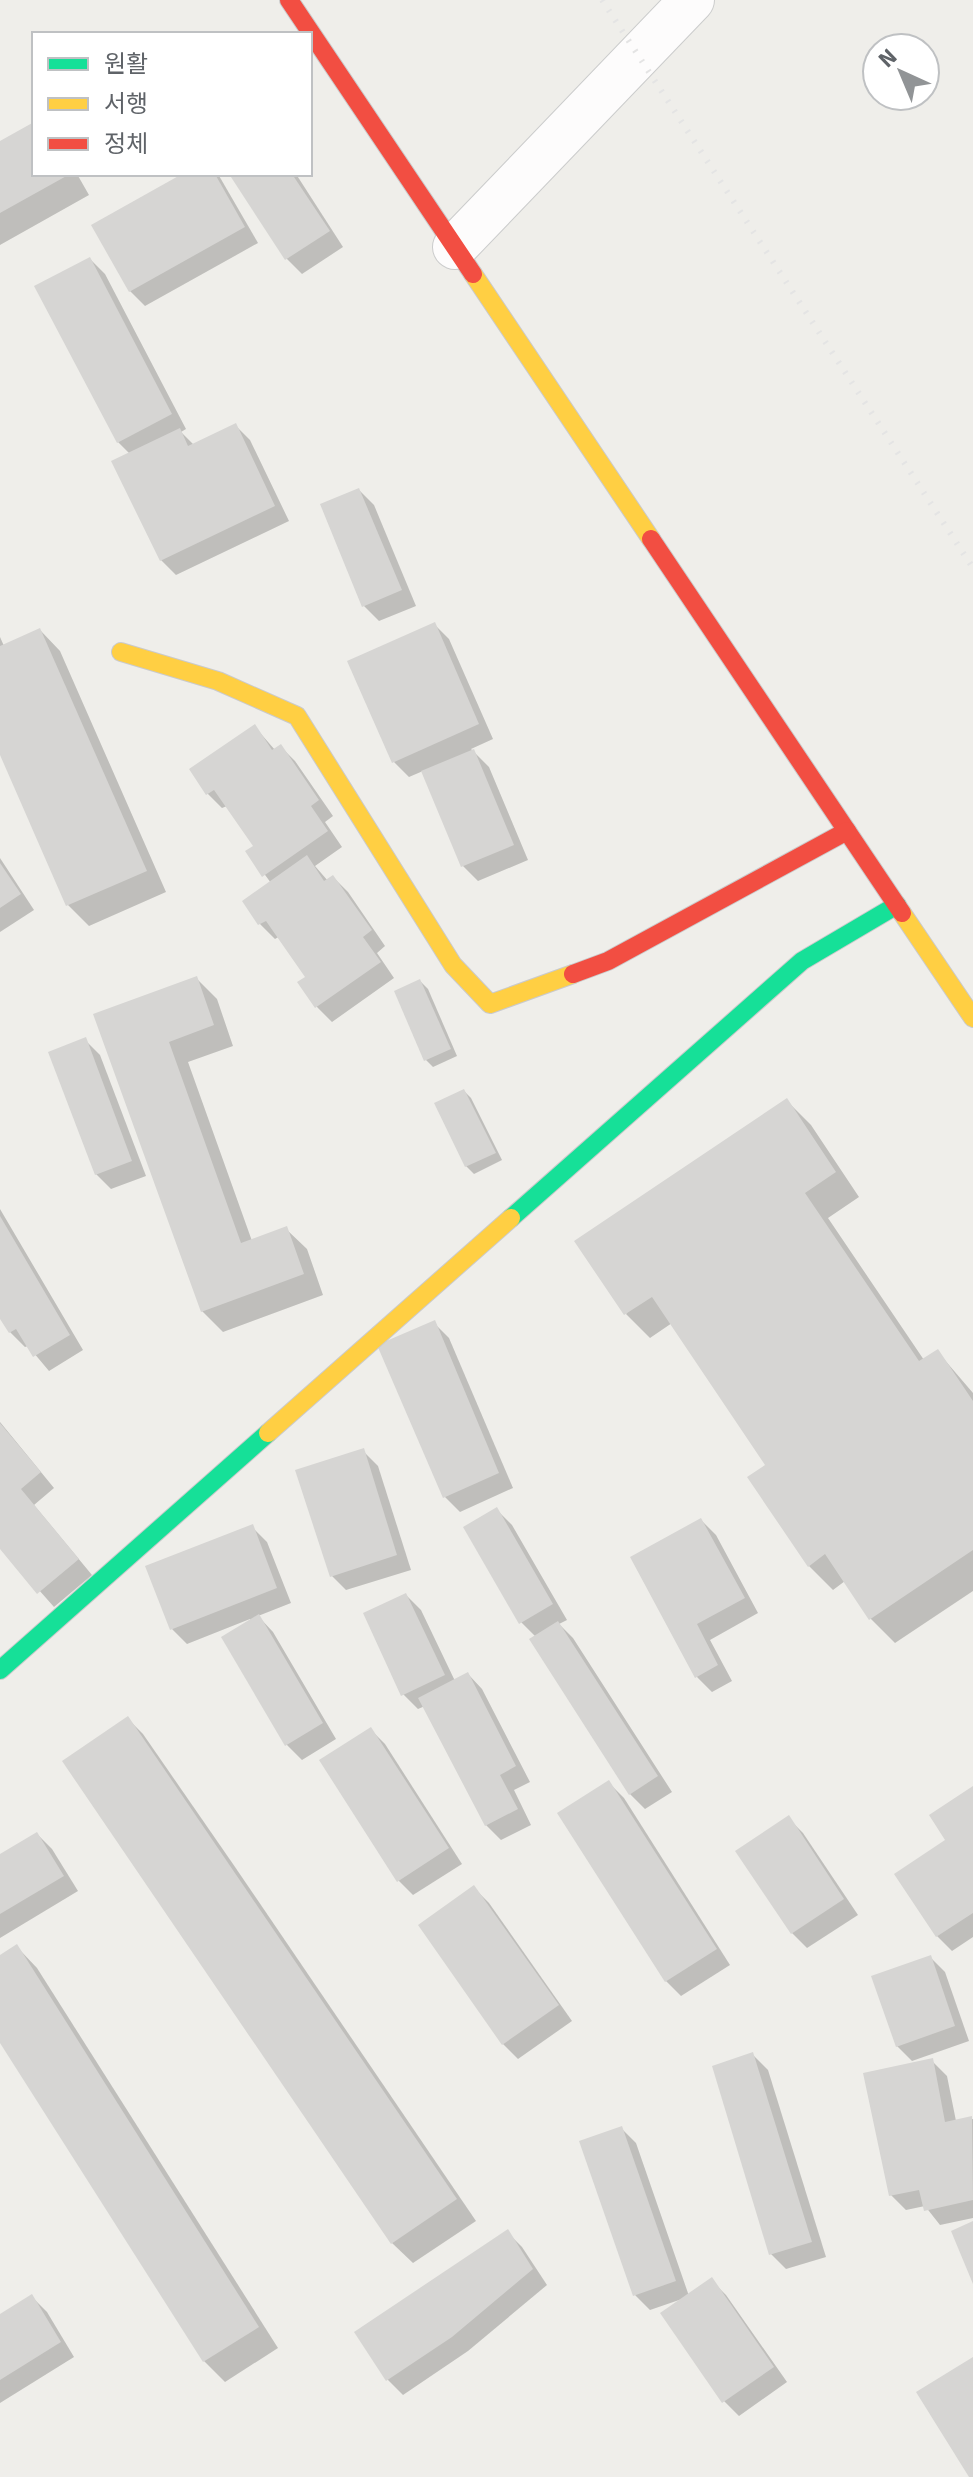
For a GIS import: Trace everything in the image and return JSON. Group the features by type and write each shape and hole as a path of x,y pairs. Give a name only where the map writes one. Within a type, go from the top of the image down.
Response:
{"street":[{"path":"289,0 311,32"},
{"path":"455,247 692,0"},
{"path":"312,34 973,1018"},
{"path":"121,652 218,681 297,716 453,965 490,1004 608,961 847,831"},
{"path":"0,1670 802,961 897,905"}],"building":[{"path":"32,123 32,176 66,176 0,213 0,141"},
{"path":"178,176 216,176 245,227 129,292 91,225"},
{"path":"230,176 293,176 330,231 285,260"},
{"path":"90,257 172,414 117,443 34,286"},
{"path":"236,423 275,506 160,561 111,461 180,428 188,446"},
{"path":"359,488 402,590 362,607 320,504"},
{"path":"435,622 479,724 392,763 347,661"},
{"path":"40,628 147,871 66,906 0,755 0,646"},
{"path":"255,724 272,750 281,744 319,800 311,806 328,831 262,877 245,851 253,846 214,790 206,795 189,769"},
{"path":"474,749 514,845 461,867 421,771"},
{"path":"307,855 324,881 333,875 372,930 363,937 381,962 315,1008 297,982 305,977 266,921 258,925 242,901"},
{"path":"0,863 21,894 0,908"},
{"path":"197,976 214,1025 169,1042 241,1243 287,1226 304,1274 201,1312 93,1014"},
{"path":"420,979 451,1049 424,1061 394,991"},
{"path":"86,1037 132,1161 95,1175 48,1052"},
{"path":"464,1089 496,1153 465,1167 434,1103"},
{"path":"787,1098 836,1172 805,1193 919,1361 938,1349 973,1401 973,1550 869,1620 825,1554 808,1567 747,1477 765,1465 652,1297 624,1315 574,1241"},
{"path":"0,1216 70,1335 33,1357 16,1329 9,1333 0,1319"},
{"path":"435,1320 499,1473 443,1498 377,1345"},
{"path":"0,1423 41,1472 21,1489 79,1559 37,1594 0,1549"},
{"path":"364,1448 397,1555 330,1577 295,1470"},
{"path":"497,1507 553,1604 519,1624 463,1527"},
{"path":"701,1518 745,1598 697,1624 718,1665 695,1678 630,1557"},
{"path":"253,1524 277,1588 170,1630 145,1566"},
{"path":"406,1593 445,1675 401,1696 363,1613"},
{"path":"259,1614 323,1723 285,1746 221,1637"},
{"path":"558,1621 658,1776 629,1795 529,1639"},
{"path":"468,1672 516,1766 500,1775 518,1809 485,1826 418,1698"},
{"path":"128,1716 457,2199 391,2244 62,1761"},
{"path":"371,1727 449,1848 397,1882 319,1760"},
{"path":"609,1780 717,1949 665,1982 557,1813"},
{"path":"973,1786 973,1913 936,1937 894,1874 945,1840 929,1815"},
{"path":"789,1815 844,1899 791,1934 735,1851"},
{"path":"37,1832 64,1876 0,1914 0,1854"},
{"path":"474,1885 559,2005 502,2045 418,1925"},
{"path":"17,1944 259,2327 203,2362 0,2043 0,1955"},
{"path":"931,1955 955,2026 896,2047 871,1976"},
{"path":"753,2052 812,2242 769,2255 712,2066"},
{"path":"933,2058 945,2122 972,2116 973,2200 924,2211 919,2190 889,2196 863,2073"},
{"path":"622,2126 676,2281 633,2296 579,2141"},
{"path":"973,2221 973,2284 951,2231"},
{"path":"508,2229 533,2269 452,2337 386,2381 354,2332"},
{"path":"712,2277 774,2367 722,2403 660,2313"},
{"path":"32,2294 61,2342 0,2380 0,2314"},
{"path":"973,2357 973,2477 969,2477 916,2392"}],"railway":[{"path":"602,0 973,568"}],"traffic: fast":[{"path":"511,1218 802,961 897,905"},
{"path":"0,1670 268,1433"}],"traffic: slow":[{"path":"473,274 651,539"},
{"path":"121,652 218,681 297,716 453,965 490,1004 573,974"},
{"path":"902,913 973,1018"},
{"path":"268,1433 511,1218"}],"traffic: jam":[{"path":"289,0 310,32"},
{"path":"312,34 473,274"},
{"path":"651,539 902,913"},
{"path":"573,974 608,961 847,831"}]}
